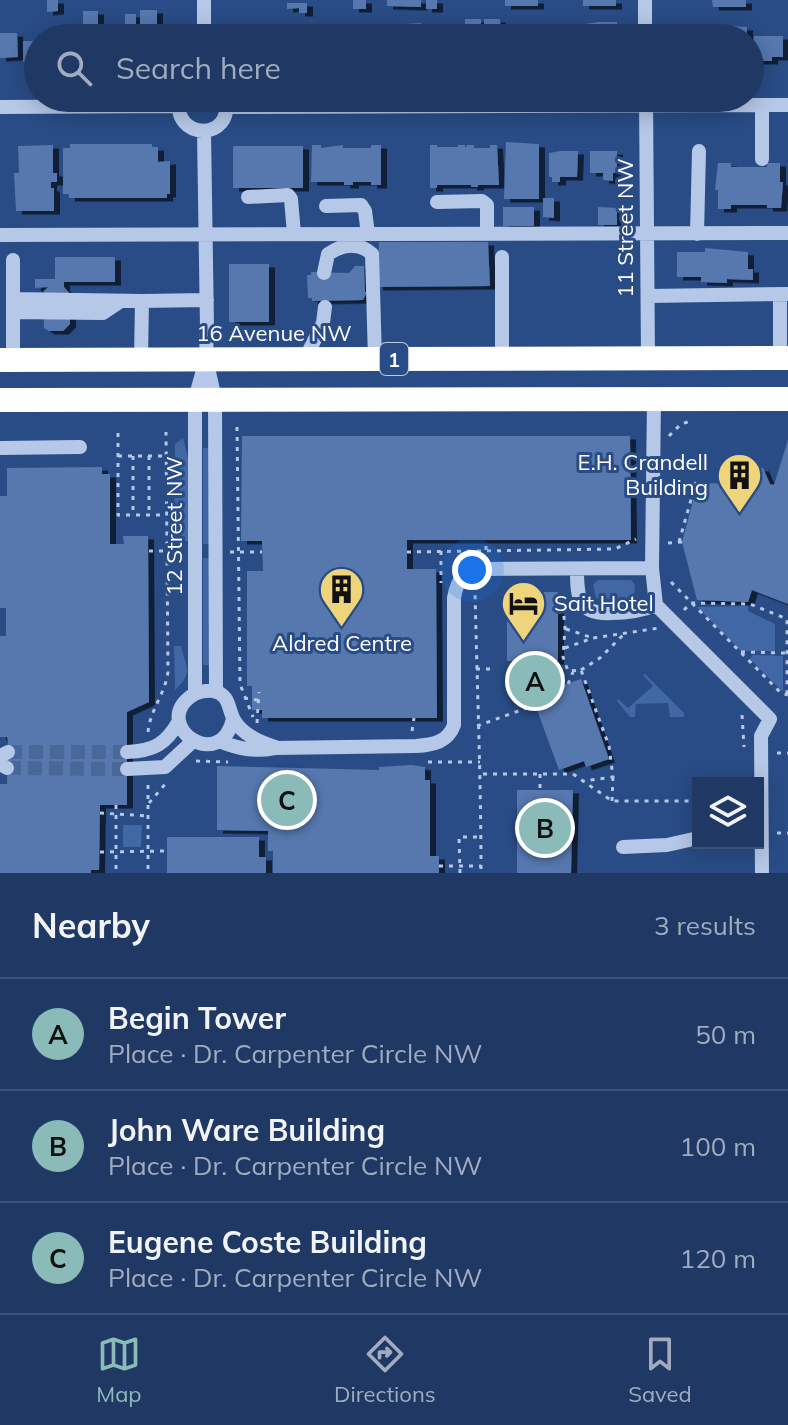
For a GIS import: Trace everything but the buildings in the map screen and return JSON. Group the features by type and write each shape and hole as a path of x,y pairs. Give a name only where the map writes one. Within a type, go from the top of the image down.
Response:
{"highway":[{"name":"16 Avenue NW","path":"7,360 784,358"},
{"name":"1","path":"0,400 788,399"}],"street":[{"path":"204,0 204,24"},
{"path":"645,0 645,24"},
{"path":"764,105 788,105"},
{"path":"0,107 24,106"},
{"path":"182,112 186,124 204,131 220,124 223,112"},
{"name":"11 Street NW","path":"646,112 648,358"},
{"path":"762,112 762,159"},
{"name":"12 Street NW","path":"195,693 207,300 204,131"},
{"path":"697,234 699,151"},
{"path":"248,197 288,195 294,234"},
{"path":"437,202 482,201 487,205 487,234"},
{"path":"326,206 361,205 365,211 368,234"},
{"path":"0,235 788,233"},
{"path":"324,273 328,254 336,249 363,247 372,254 375,359"},
{"path":"502,257 502,359"},
{"path":"7,360 13,305 13,260"},
{"path":"648,296 784,294 784,358"},
{"path":"13,305 207,300"},
{"path":"141,359 142,301"},
{"path":"305,359 323,323 325,307"},
{"name":"12 Street NW","path":"205,399 216,692"},
{"path":"654,399 652,568 656,605 770,719 761,736 761,777"},
{"path":"0,448 80,447"},
{"path":"219,741 238,749 257,752 275,748 436,744 446,738 454,725 454,598 461,577 483,569 652,568"},
{"path":"577,569 578,595 587,610 597,614 633,613 656,605"},
{"path":"127,752 159,747 173,733 183,704 195,693 216,692 227,702 233,719 246,734 275,748"},
{"path":"179,721 193,741 210,744 219,741 231,728 233,719"},
{"path":"127,769 165,767 193,741"},
{"path":"623,847 667,845 692,839"},
{"path":"761,849 762,873"}],"path":[{"path":"668,438 681,424 694,420"},
{"path":"237,427 240,684 257,726 259,692"},
{"path":"148,735 155,705 166,685 166,432"},
{"path":"118,433 118,515 166,515"},
{"path":"118,456 166,456"},
{"path":"133,456 133,515"},
{"path":"149,456 149,515"},
{"path":"668,543 681,542 696,482"},
{"path":"668,530 668,555"},
{"path":"484,557 486,540"},
{"path":"407,552 615,549 636,541"},
{"path":"149,551 188,551"},
{"path":"221,551 262,552"},
{"path":"669,580 691,603 781,693 788,695 787,619 750,604 691,603 680,614"},
{"path":"481,873 475,591 483,584"},
{"path":"562,592 564,663 568,671 581,670 600,658 623,635"},
{"path":"565,648 593,638 667,627 661,633"},
{"path":"565,628 593,638"},
{"path":"741,652 787,653"},
{"path":"476,669 493,669"},
{"path":"581,670 613,759 612,801"},
{"path":"568,684 573,672"},
{"path":"244,698 258,700"},
{"path":"477,726 535,705"},
{"path":"733,706 744,717 744,747"},
{"path":"414,718 412,731 417,731"},
{"path":"470,739 478,740"},
{"path":"769,753 788,753"},
{"path":"191,761 234,762"},
{"path":"416,762 480,762"},
{"path":"481,774 573,774 612,801 692,801"},
{"path":"540,774 540,790"},
{"path":"148,804 171,776"},
{"path":"148,777 148,873"},
{"path":"584,781 613,777"},
{"path":"116,805 116,873"},
{"path":"100,813 148,816"},
{"path":"460,873 459,837 481,837"},
{"path":"100,852 167,851"},
{"path":"439,866 481,866"}],"shaded area":[{"path":"183,438 188,458 188,541 174,541 175,444"},
{"path":"203,448 210,448 210,544 203,544"},
{"path":"203,558 210,558 209,665 203,665"},
{"path":"598,580 631,580 635,585 634,596 629,600 596,598 593,585"},
{"path":"748,606 748,611 775,624 775,651 741,651 697,607"},
{"path":"174,646 181,646 187,670 185,679 175,690"},
{"path":"753,655 783,656 783,692 750,659"},
{"path":"645,674 684,713 684,717 670,717 668,703 636,704 635,717 630,717 617,701 628,708 653,686"},
{"path":"123,825 142,825 141,847 123,847"}],"tunnel":[{"path":"8,752 127,752"},
{"path":"7,768 127,769"}],"place":[{"name":"E.H. Crandell Building","path":"739,514"},
{"name":"Aldred Centre","path":"342,629"},
{"name":"Sait Hotel","path":"523,642"},
{"name":"Begin Tower","path":"535,681"},
{"name":"Eugene Coste Building","path":"287,800"},
{"name":"John Ware Building","path":"545,828"}]}
